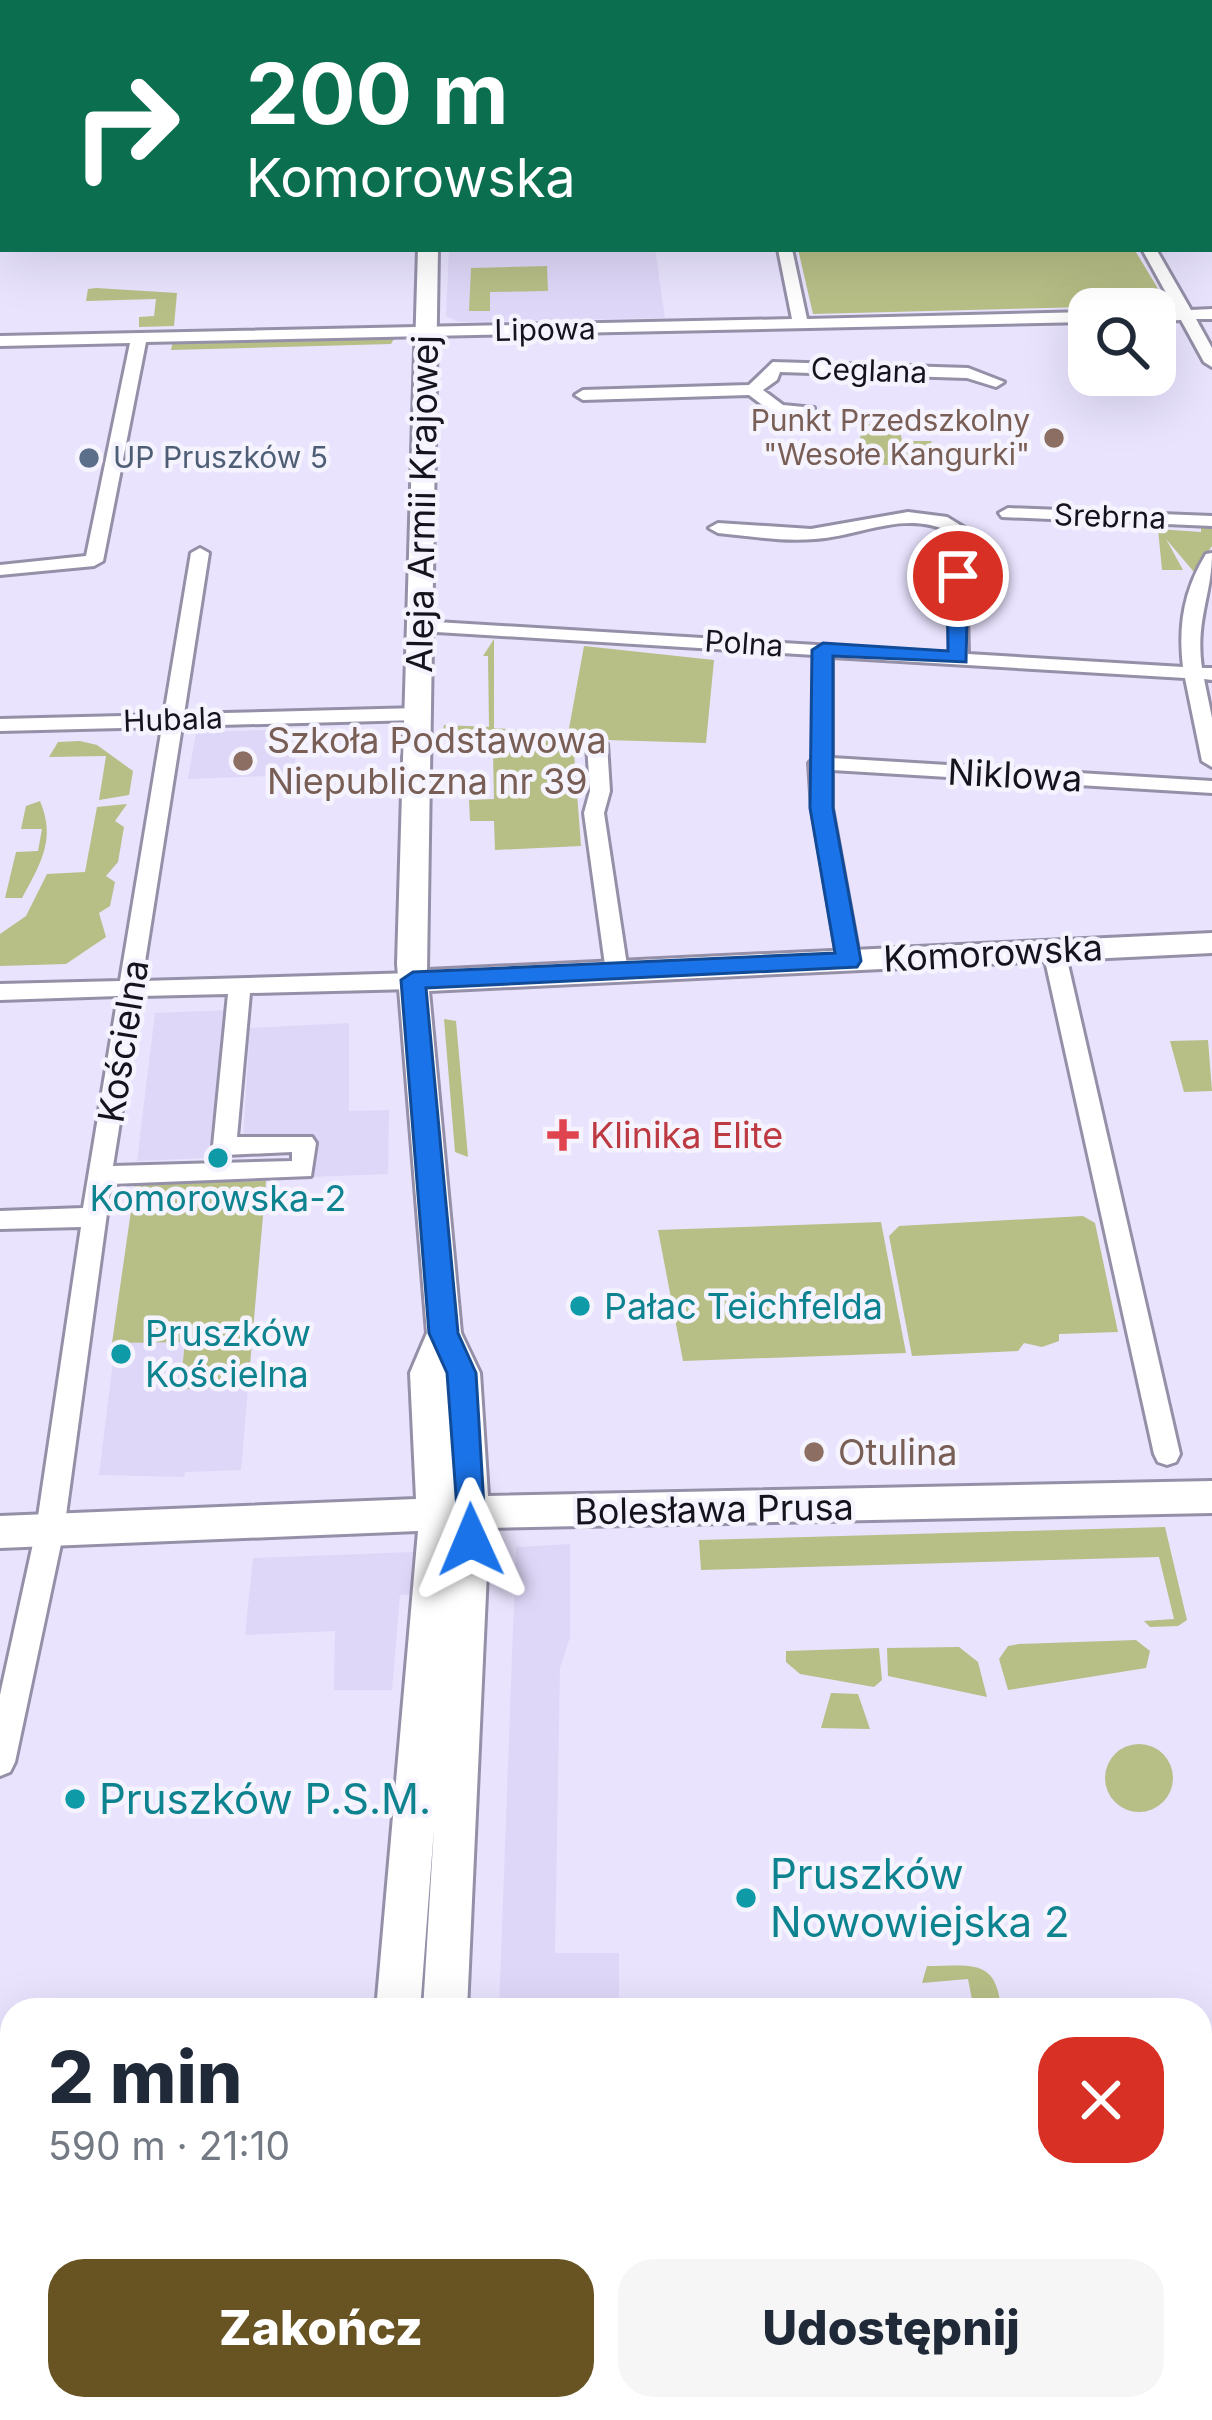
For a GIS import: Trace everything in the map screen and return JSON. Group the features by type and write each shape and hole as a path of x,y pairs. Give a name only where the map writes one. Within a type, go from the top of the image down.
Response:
{"street":[{"name":"Aleja Armii Krajowej","path":"428,252 413,980 444,1333 428,1373 454,1514"},
{"path":"786,252 801,324"},
{"path":"1151,252 1212,362"},
{"path":"1176,315 1212,314"},
{"name":"Lipowa","path":"0,341 1068,318"},
{"path":"762,325 772,368"},
{"path":"0,570 94,561 139,338"},
{"name":"Ceglana","path":"583,395 753,390 771,377 772,368 968,373 996,382"},
{"name":"Ceglana","path":"753,390 779,410 808,411"},
{"name":"Srebrna","path":"1008,514 1212,521"},
{"path":"718,528 822,533 886,518 933,520 956,528 959,658"},
{"name":"Kościelna","path":"0,1762 50,1530 100,1175 200,553"},
{"path":"1212,558 1189,614 1204,674 1212,760"},
{"name":"Polna","path":"420,626 1204,674"},
{"path":"823,650 819,763 849,961"},
{"name":"Hubala","path":"0,725 418,714"},
{"path":"597,744 596,831 617,972"},
{"name":"Niklowa","path":"819,763 1212,787"},
{"name":"Komorowska","path":"413,980 1212,943"},
{"path":"1054,951 1167,1454"},
{"path":"0,992 413,980"},
{"path":"100,1175 303,1170 304,1143 225,1146 240,986"},
{"path":"0,1220 94,1217"},
{"name":"Bolesława Prusa","path":"0,1532 454,1514 1212,1497"},
{"path":"399,1998 454,1514"},
{"path":"445,1998 454,1514"}],"shaded area":[{"path":"449,252 655,252 665,318 458,322 446,316"},
{"name":"Szkoła Podstawowa Niepubliczna nr 39","path":"298,729 294,775 188,779 196,732"},
{"path":"226,1010 208,1158 137,1161 155,1013"},
{"path":"349,1023 349,1111 389,1110 388,1174 311,1177 313,1135 243,1138 250,1028"},
{"path":"266,1181 241,1470 185,1472 184,1477 99,1475 135,1183"},
{"path":"570,1544 570,1637 560,1668 555,1953 619,1953 619,1998 499,1998 516,1547"},
{"path":"414,1552 412,1594 400,1595 392,1690 334,1690 335,1631 245,1635 253,1558"}],"green space":[{"path":"799,252 1136,252 1158,288 1068,288 1068,308 813,314"},
{"path":"547,266 548,291 490,292 490,311 469,311 471,268"},
{"path":"88,289 177,293 174,326 139,327 139,317 154,316 156,299 86,301"},
{"path":"395,337 391,344 171,350 173,341"},
{"path":"861,424 899,424 902,441 932,441 915,467 859,463"},
{"path":"1201,524 1212,525 1212,546 1194,572 1166,539 1183,570 1162,570 1158,529 1201,532"},
{"path":"494,639 494,728 568,734 584,646 714,660 706,743 573,739 581,846 495,850 494,821 470,821 469,800 494,799 493,753 503,753 503,741 441,741 444,725 489,727 488,656 483,656"},
{"path":"58,742 97,745 133,771 129,795 99,800 106,756 49,757"},
{"path":"40,801 47,827 40,862 22,898 5,898 16,852 38,851 42,829 21,829 26,806"},
{"path":"127,804 115,821 124,827 118,862 106,876 115,882 110,906 99,913 106,937 66,964 0,966 0,934 26,916 47,874 85,872 97,807"},
{"path":"444,1019 456,1021 468,1157 455,1152"},
{"path":"1208,1040 1212,1091 1184,1092 1170,1041"},
{"path":"266,1181 248,1387 180,1389 185,1342 112,1343 135,1183"},
{"path":"1083,1216 1095,1223 1118,1332 1059,1334 1059,1341 1042,1347 1024,1343 1018,1351 912,1356 889,1236 899,1226"},
{"path":"881,1222 906,1353 683,1361 658,1230"},
{"path":"1165,1527 1187,1620 1178,1626 1150,1627 1144,1621 1174,1619 1159,1557 701,1570 699,1540"},
{"path":"1136,1640 1150,1651 1146,1668 1008,1690 999,1659 1008,1646 1019,1644"},
{"path":"959,1647 978,1662 987,1697 888,1676 887,1648"},
{"path":"879,1648 882,1680 874,1687 800,1674 786,1662 786,1651"},
{"path":"831,1693 858,1694 870,1729 821,1728"},
{"path":"1139,1744 1163,1754 1173,1778 1163,1802 1139,1812 1115,1802 1105,1778 1115,1754"},
{"path":"927,1966 969,1966 987,1973 999,1998 972,1998 968,1979 922,1983"}],"place":[{"name":"Punkt Przedszkolny \"Wesołe Kangurki\"","path":"1054,438"},
{"name":"UP Pruszków 5","path":"89,458"},
{"name":"Szkoła Podstawowa Niepubliczna nr 39","path":"243,761"},
{"name":"Klinika Elite","path":"563,1135"},
{"name":"Komorowska-2","path":"218,1158"},
{"name":"Pałac Teichfelda","path":"580,1306"},
{"name":"Pruszków Kościelna","path":"121,1354"},
{"name":"Otulina","path":"814,1452"},
{"name":"Pruszków P.S.M.","path":"75,1799"},
{"name":"Pruszków Nowowiejska 2","path":"746,1898"}],"route":[{"path":"471,1540 462,1373 444,1333 413,980 849,961 822,808 823,650 959,658 958,576"}]}
